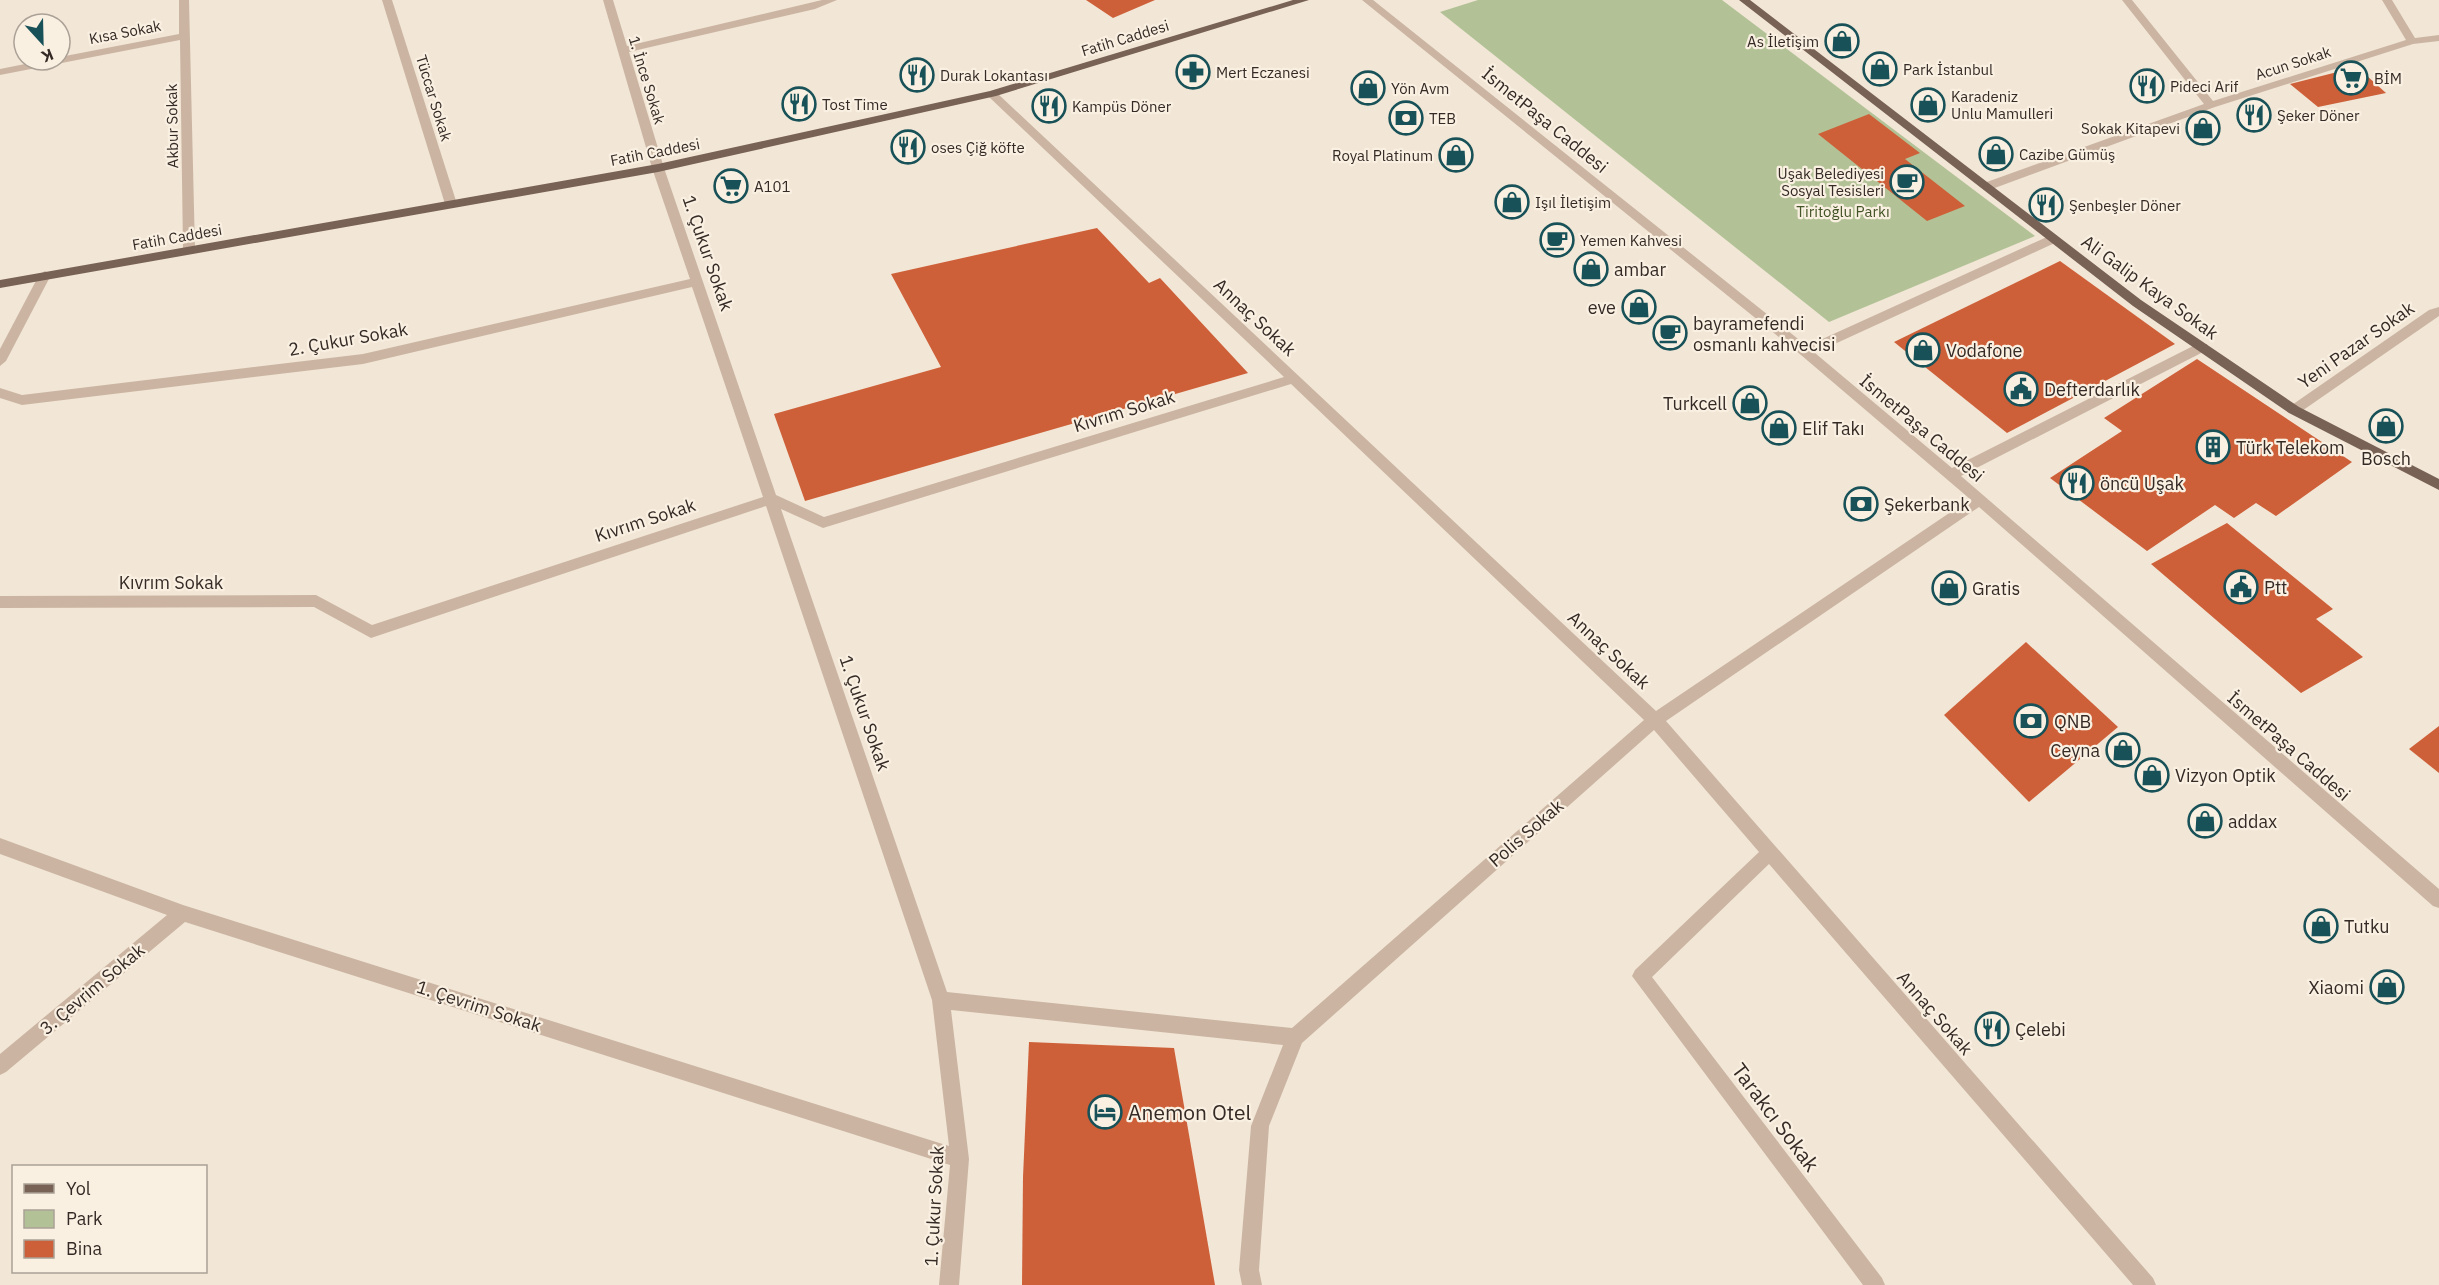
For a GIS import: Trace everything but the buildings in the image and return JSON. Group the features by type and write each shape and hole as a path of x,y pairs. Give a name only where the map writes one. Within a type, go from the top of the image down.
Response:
{"main road":[{"name":"Fatih Caddesi","path":"0,284 658,168 992,94 1304,0"},
{"name":"Ali Galip Kaya Sokak","path":"1744,0 2137,303 2294,410 2439,485"}],"street":[{"name":"Akbur Sokak","path":"184,0 189,250"},
{"name":"Tüccar Sokak","path":"387,0 452,204"},
{"name":"1. İnce Sokak","path":"608,0 658,168"},
{"path":"623,50 811,7 832,0"},
{"name":"İsmetPaşa Caddesi","path":"1367,0 1806,352 1951,475 2439,900"},
{"path":"2127,0 2211,105"},
{"path":"2387,0 2412,41"},
{"name":"Kısa Sokak","path":"0,72 185,36"},
{"name":"Acun Sokak","path":"1988,186 2211,105 2412,41 2439,38"},
{"name":"Annaç Sokak","path":"992,94 1655,720 2146,1285"},
{"name":"1. Çukur Sokak","path":"658,168 941,1000 960,1159 949,1285"},
{"path":"1806,352 2054,238"},
{"path":"0,361 45,275"},
{"name":"2. Çukur Sokak","path":"0,393 22,400 363,359 698,281"},
{"name":"Yeni Pazar Sokak","path":"2294,410 2439,311"},
{"path":"1951,475 2202,347"},
{"name":"Kıvrım Sokak","path":"0,602 316,601 371,632 772,499 823,523 1293,380"},
{"name":"Polis Sokak","path":"1252,1285 1249,1270 1260,1126 1295,1036 1655,720 1979,500"},
{"name":"1. Çevrim Sokak","path":"0,846 183,912 960,1159"},
{"name":"Tarakcı Sokak","path":"1770,853 1641,976 1875,1285"},
{"name":"3. Çevrim Sokak","path":"0,1066 183,912"},
{"path":"941,1000 1295,1036"}],"green space":[{"name":"Tiritoğlu Parkı","path":"1478,0 1722,0 2035,236 1829,322 1440,12"}],"place":[{"name":"As İletişim","path":"1842,41"},
{"name":"Park İstanbul","path":"1880,69"},
{"name":"Mert Eczanesi","path":"1193,72"},
{"name":"Durak Lokantası","path":"917,75"},
{"name":"BİM","path":"2351,78"},
{"name":"Pideci Arif","path":"2147,86"},
{"name":"Yön Avm","path":"1368,88"},
{"name":"Tost Time","path":"799,104"},
{"name":"Karadeniz Unlu Mamulleri","path":"1928,105"},
{"name":"Kampüs Döner","path":"1049,106"},
{"name":"Şeker Döner","path":"2254,115"},
{"name":"TEB","path":"1406,118"},
{"name":"Sokak Kitapevi","path":"2203,128"},
{"name":"oses Çiğ köfte","path":"908,147"},
{"name":"Cazibe Gümüş","path":"1996,154"},
{"name":"Royal Platinum","path":"1456,155"},
{"name":"Uşak Belediyesi Sosyal Tesisleri","path":"1907,182"},
{"name":"A101","path":"731,186"},
{"name":"Işıl İletişim","path":"1512,202"},
{"name":"Şenbeşler Döner","path":"2046,205"},
{"name":"Yemen Kahvesi","path":"1557,240"},
{"name":"ambar","path":"1591,269"},
{"name":"eve","path":"1639,307"},
{"name":"bayramefendi osmanlı kahvecisi","path":"1670,333"},
{"name":"Vodafone","path":"1923,350"},
{"name":"Defterdarlık","path":"2021,389"},
{"name":"Turkcell","path":"1750,403"},
{"name":"Bosch","path":"2386,426"},
{"name":"Elif Takı","path":"1779,428"},
{"name":"Türk Telekom","path":"2213,447"},
{"name":"öncü Uşak","path":"2077,483"},
{"name":"Şekerbank","path":"1861,504"},
{"name":"Ptt","path":"2241,587"},
{"name":"Gratis","path":"1949,588"},
{"name":"QNB","path":"2031,721"},
{"name":"Ceyna","path":"2123,750"},
{"name":"Vizyon Optik","path":"2152,775"},
{"name":"addax","path":"2205,821"},
{"name":"Tutku","path":"2321,926"},
{"name":"Xiaomi","path":"2387,987"},
{"name":"Çelebi","path":"1992,1029"},
{"name":"Anemon Otel","path":"1105,1112"}]}
